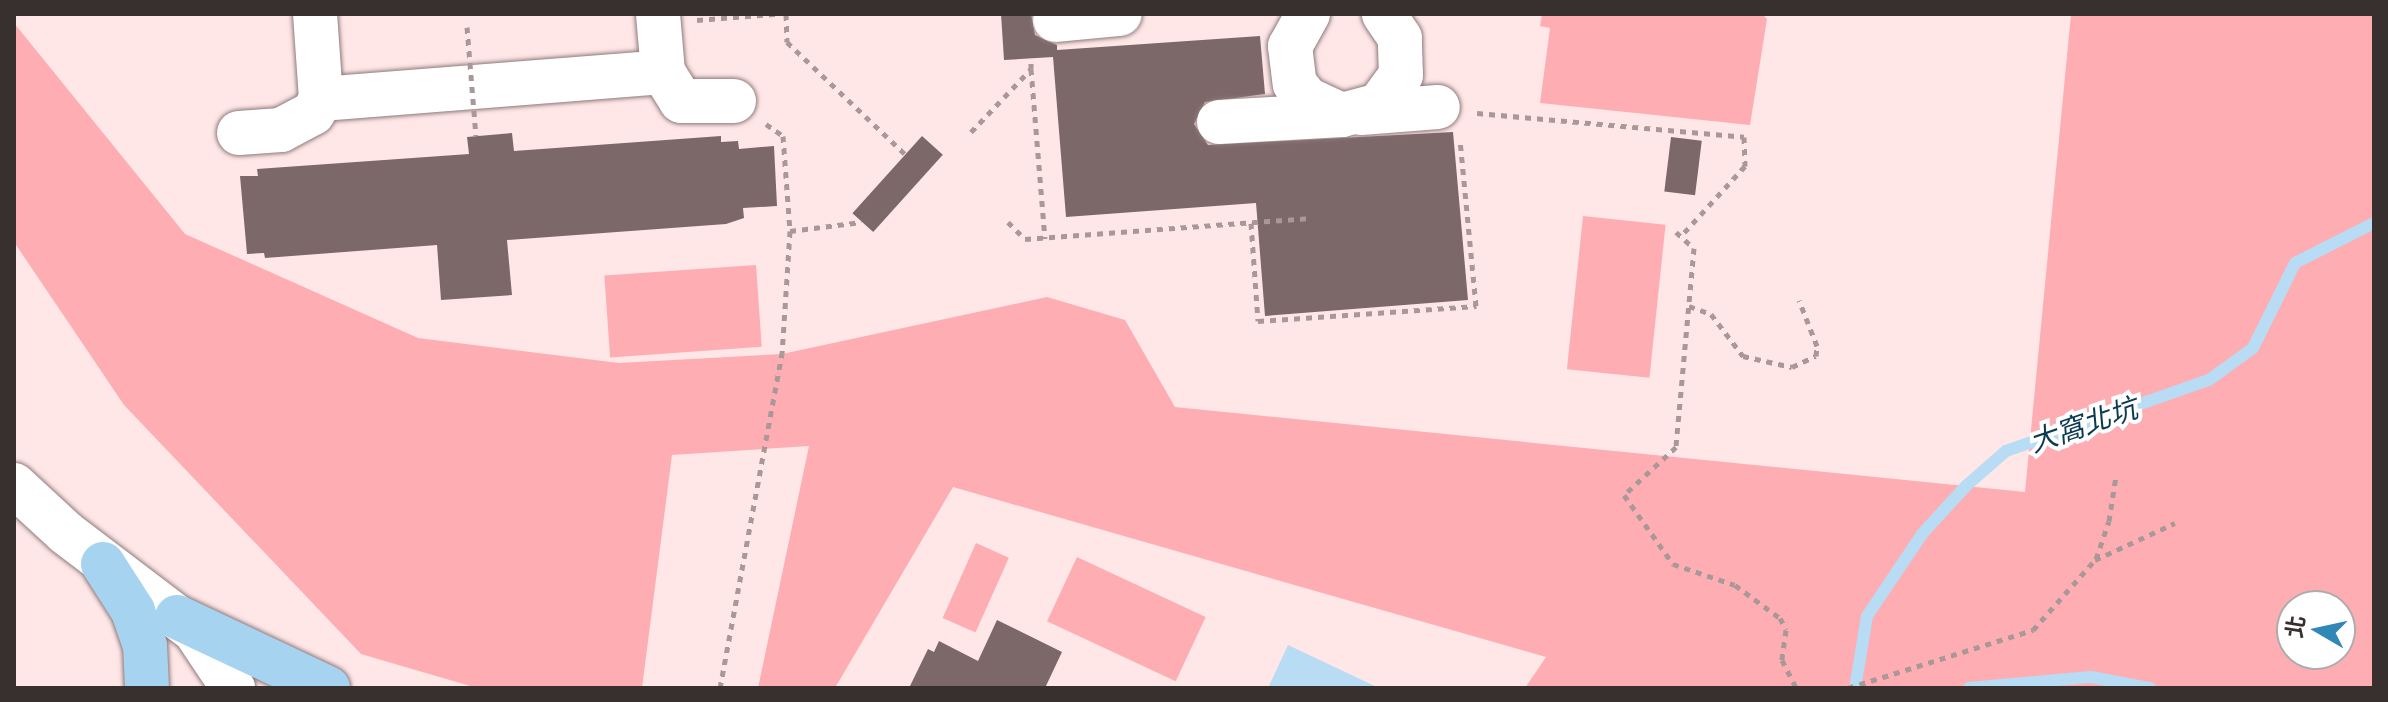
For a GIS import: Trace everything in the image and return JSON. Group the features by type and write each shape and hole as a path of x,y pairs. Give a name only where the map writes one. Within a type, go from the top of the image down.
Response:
{"main road":[{"path":"103,564 133,611 145,645 147,688"},
{"path":"177,617 328,688"}],"street":[{"path":"239,133 301,123 321,99 315,14"},
{"path":"658,14 663,72 681,101 734,101"},
{"path":"1055,20 1120,14"},
{"path":"1308,14 1290,46 1295,84 1307,99 1352,114 1379,105 1401,75 1400,38 1384,14"},
{"path":"321,99 663,72"},
{"path":"1219,122 1352,114 1457,115"},
{"path":"14,485 103,564 177,617 211,651 233,688"}],"path":[{"path":"694,14 695,21 775,14"},
{"path":"786,14 787,42 905,154"},
{"path":"467,27 476,136"},
{"path":"1031,59 1045,238"},
{"path":"971,132 1031,69"},
{"path":"720,688 782,354 790,231 783,136 734,101"},
{"path":"1251,223 1258,321 1476,306 1457,115 1744,137 1745,166 1679,234 1694,248 1676,447 1624,495 1673,564 1735,585 1780,618 1786,630 1782,660 1796,688"},
{"path":"1008,222 1025,239 1309,218"},
{"path":"790,231 861,222"},
{"path":"1689,306 1711,314 1743,356 1792,367 1816,356 1817,346 1799,300"},
{"path":"1848,688 2033,630 2095,560 2109,521 2116,476"},
{"path":"2095,560 2175,523"}],"shaded area":[{"path":"1542,14 1762,14 1767,19 1750,125 1540,103 1550,28 1540,26"},
{"path":"2071,14 2374,14 2374,688 1525,688 1546,657 953,487 835,688 758,688 809,446 672,455 642,688 477,688 361,654 124,405 14,242 14,23 185,234 418,338 619,363 782,354 1047,297 1125,320 1175,407 2025,492"},
{"path":"1583,216 1666,225 1649,378 1567,369"},
{"path":"756,265 762,347 610,357 604,276"},
{"path":"976,543 1009,558 976,633 943,618"},
{"path":"1077,557 1206,617 1176,681 1047,621"}],"water":[{"path":"1288,645 1379,688 1268,688"}],"building":[{"path":"1001,14 1031,14 1035,35 1057,45 1057,50 1260,36 1265,94 1205,102 1194,124 1208,145 1453,132 1468,300 1265,316 1256,203 1066,217 1053,57 1004,60"},
{"path":"512,133 514,151 721,136 721,142 738,141 739,149 774,146 777,206 743,208 744,218 726,224 507,240 512,295 441,300 437,245 265,258 264,253 247,254 240,176 258,176 257,169 469,154 467,137"},
{"path":"922,136 943,155 873,232 852,213"},
{"path":"1671,137 1702,141 1695,195 1664,192"},
{"path":"997,620 1062,652 1045,688 909,688 928,649 934,652 939,641 978,661"}],"waterway":[{"name":"大窩北坑","path":"1855,688 1867,616 1922,534 1966,486 2006,451 2209,380 2253,348 2295,263 2374,223"},
{"path":"1969,688 2091,677 2150,688"}]}
